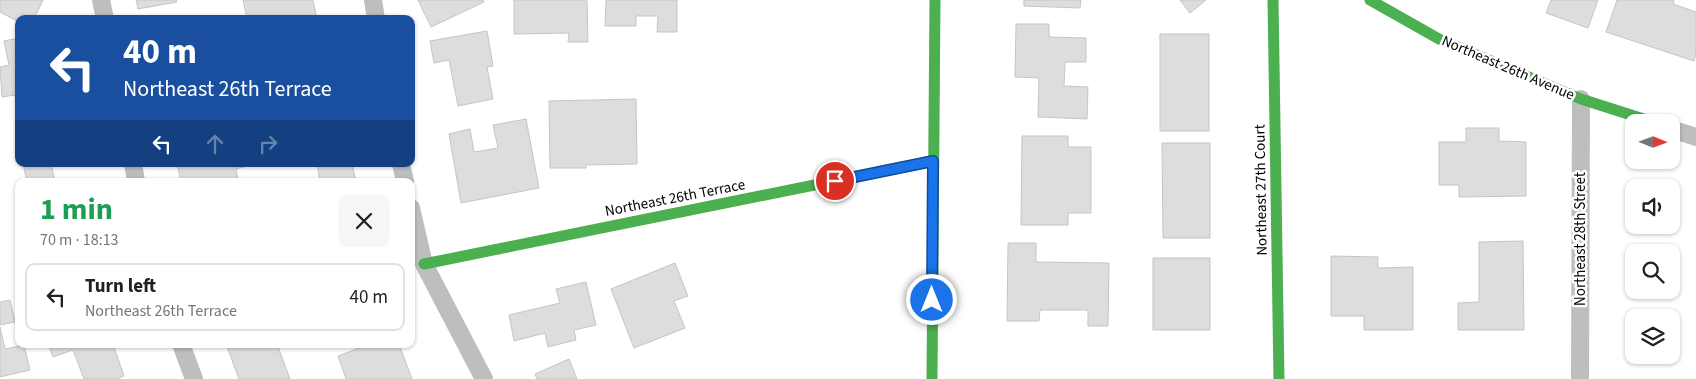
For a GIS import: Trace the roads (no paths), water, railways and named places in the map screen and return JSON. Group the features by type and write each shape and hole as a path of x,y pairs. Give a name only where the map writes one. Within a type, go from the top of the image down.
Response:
{"street":[{"path":"101,0 104,15"},
{"path":"373,0 375,15"},
{"path":"932,379 935,0"},
{"name":"Northeast 27th Court","path":"1273,0 1279,379"},
{"name":"Northeast 26th Avenue","path":"1370,0 1438,39 1581,98 1629,114"},
{"name":"Northeast 28th Street","path":"1580,379 1581,98"},
{"path":"1680,132 1696,137"},
{"name":"Northeast 26th Terrace","path":"424,264 933,161"},
{"path":"415,225 424,264 484,379"},
{"path":"182,348 194,379"}]}
